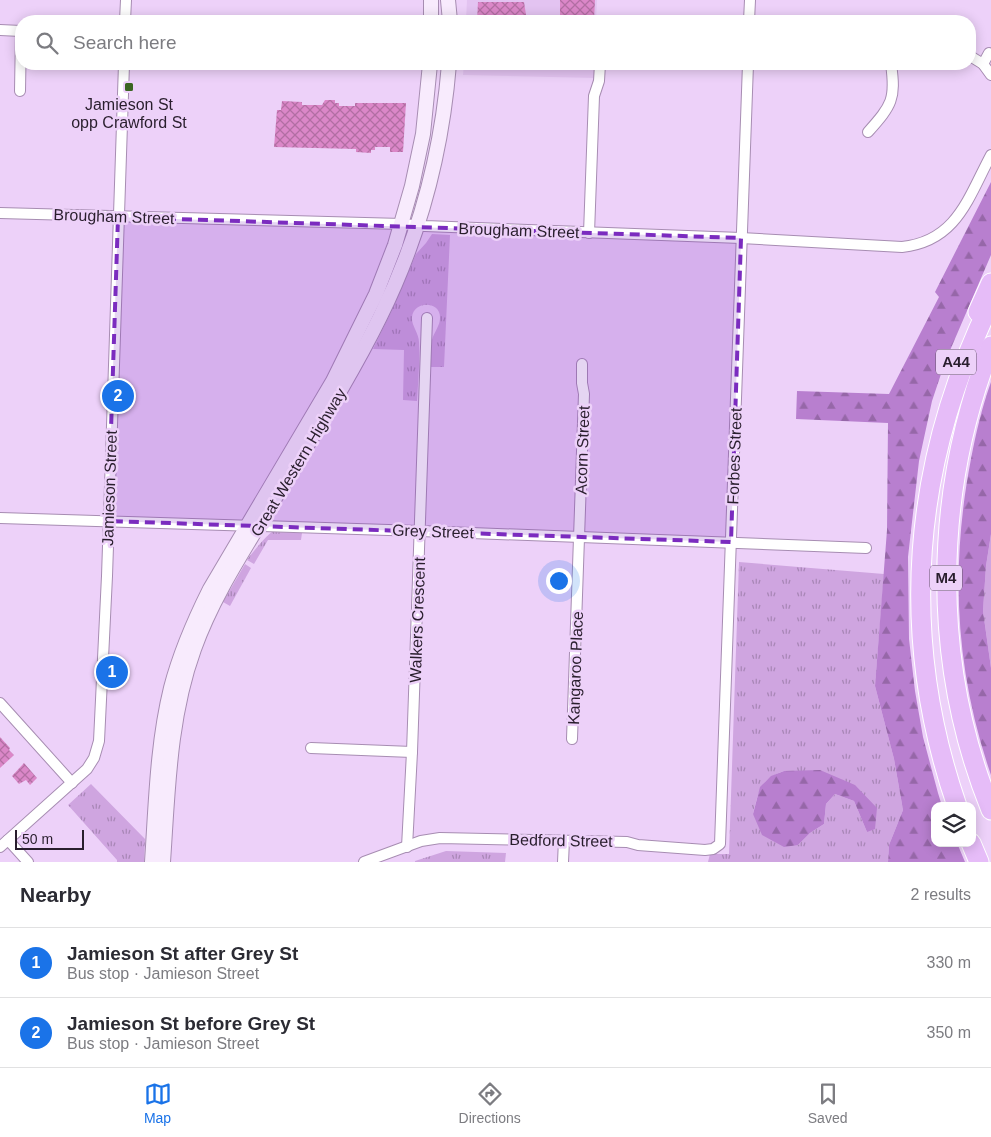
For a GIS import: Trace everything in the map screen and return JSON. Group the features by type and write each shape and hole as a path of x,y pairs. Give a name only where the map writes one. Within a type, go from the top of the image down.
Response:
{"highway":[{"name":"A44","path":"938,445 938,420 943,399 960,352 991,283"},
{"name":"M4","path":"956,802 931,711 923,656 920,586 924,529 938,445 954,388 991,302"},
{"name":"M4","path":"991,346 961,444 950,513 946,566 950,644 957,696 970,748 991,810"},
{"path":"973,847 979,862"}],"main road":[{"path":"431,0 431,15"},
{"name":"Great Western Highway","path":"163,862 170,753 182,686 194,649 213,605 253,525 357,337 376,294 402,224 412,186 423,134 429,70"},
{"name":"Great Western Highway","path":"152,862 159,761 164,721 171,687 184,648 210,589 345,383 371,335 401,269 417,225 431,177 440,134 448,70"}],"street":[{"path":"125,15 126,0"},
{"path":"749,15 750,0"},
{"path":"0,30 15,31"},
{"path":"983,64 989,53"},
{"path":"976,60 983,64 991,74"},
{"path":"20,70 20,91"},
{"name":"Jamieson Street","path":"0,847 87,769 94,758 100,741 124,70"},
{"path":"589,233 594,96 599,81 600,70"},
{"name":"Forbes Street","path":"716,848 720,841 748,70"},
{"path":"868,132 892,100 894,85 892,70"},
{"name":"Brougham Street","path":"0,213 402,224 741,238 894,247 919,244 939,235 952,223 962,209 991,155"},
{"name":"Walkers Crescent","path":"397,862 402,848 412,752 427,318"},
{"name":"Acorn Street","path":"579,536 584,394 582,364"},
{"name":"Grey Street","path":"0,518 579,536 866,548"},
{"name":"Kangaroo Place","path":"572,739 579,536"},
{"path":"0,703 72,783"},
{"path":"312,748 412,752"},
{"name":"Bedford Street","path":"402,848 428,839 440,838 627,842 638,845 705,850 716,848"},
{"path":"8,840 28,862"},
{"path":"563,862 564,840"},
{"path":"364,862 402,848"}],"highlighted area":[{"path":"118,217 741,238 731,542 108,521"}],"shaded area":[{"path":"467,0 597,0 596,15 466,15"},
{"path":"463,70 595,70 595,78 463,75"}],"green space":[{"path":"991,182 991,255 945,362 932,401 919,461 908,557 909,639 915,691 923,737 941,802 931,802 931,847 959,847 965,862 888,862 889,845 903,810 894,759 875,686 887,530 888,423 796,419 797,391 889,394 939,297 935,292"},
{"path":"432,234 450,235 444,367 431,367 431,343 440,321 439,312 432,306 422,305 414,311 412,317 419,342 417,401 403,400 404,350 373,349 416,254"},
{"path":"991,382 991,534 986,566 983,611 991,668 991,775 979,736 963,658 959,579 964,499 977,430"},
{"path":"272,532 302,533 301,540 268,540 254,564 247,560 259,545"},
{"path":"991,534 991,668 983,611 986,566"},
{"path":"739,562 884,574 875,686 894,759 903,810 889,845 888,862 708,862 710,854 729,854","holes":["784,771 876,808 867,832 854,801 835,794 826,804 824,824 810,833 798,845 753,814 761,787 769,778"]},
{"path":"245,564 251,568 230,606 223,602"},
{"path":"820,770 855,785 877,808 875,829 867,832 854,801 835,794 826,804 824,824 810,833 798,845 784,847 762,835 753,814 760,787 771,776 784,771"},
{"path":"91,784 145,839 144,862 117,862 68,805"},
{"path":"446,851 506,853 505,862 415,862"}],"building":[{"path":"560,0 595,0 594,15 560,15"},
{"path":"478,2 524,2 526,15 477,15"},
{"path":"325,100 335,100 335,103 339,103 339,106 355,106 355,103 406,103 403,152 390,152 390,147 375,147 375,150 371,150 371,153 356,152 356,149 274,147 277,110 281,110 282,101 302,102 302,105 322,105"},
{"path":"0,737 14,755 0,768"},
{"path":"24,763 37,778 30,785 26,780 19,784 12,776"}],"place":[{"name":"Jamieson St opp Crawford St","path":"129,87"},
{"name":"Jamieson St before Grey St","path":"118,396"},
{"name":"Jamieson St after Grey St","path":"112,672"}]}
